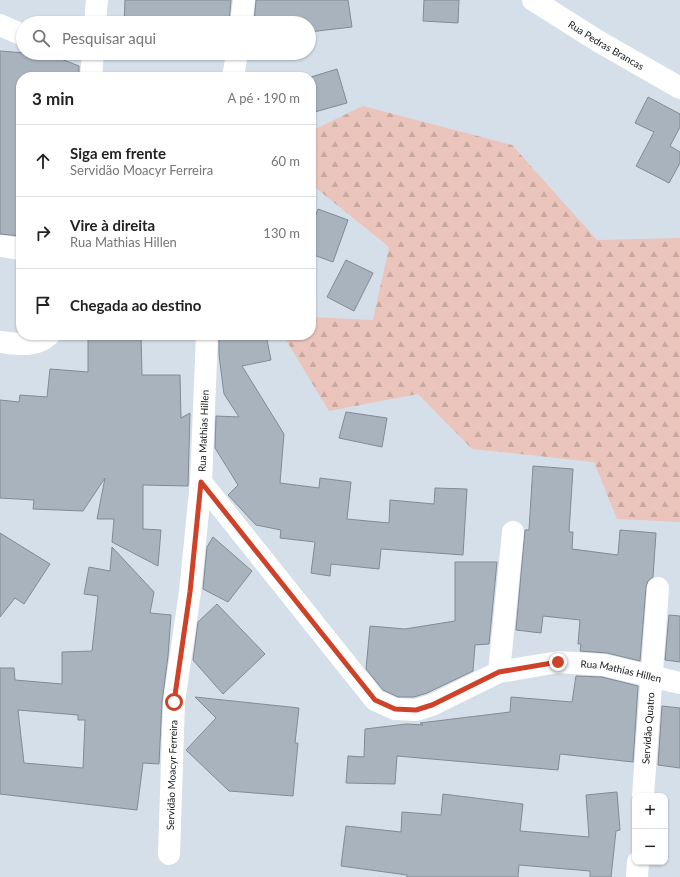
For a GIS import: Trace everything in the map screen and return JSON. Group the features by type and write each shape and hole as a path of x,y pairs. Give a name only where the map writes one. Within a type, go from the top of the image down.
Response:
{"street":[{"path":"96,16 97,0"},
{"path":"242,16 244,0"},
{"name":"Rua Pedras Brancas","path":"533,0 598,41 680,88"},
{"path":"0,25 16,32"},
{"path":"91,72 92,60"},
{"path":"234,72 236,60"},
{"path":"0,246 16,248"},
{"path":"0,342 30,345 42,340"},
{"name":"Rua Mathias Hillen","path":"208,340 201,482 375,700 395,709 416,710 432,705 499,672 558,662 604,665 680,683"},
{"name":"Servidão Moacyr Ferreira","path":"169,854 174,702 190,592 201,482"},
{"path":"499,672 514,532"},
{"name":"Servidão Quatro","path":"643,793 658,588"},
{"path":"637,877 638,865"}],"green space":[{"path":"363,106 512,145 597,240 680,238 680,522 617,519 594,462 472,449 418,394 329,411 286,340 316,340 316,317 373,320 389,247 316,188 316,129"}],"building":[{"path":"125,0 231,0 230,16 124,16"},
{"path":"256,0 348,0 352,27 316,31 316,16 255,16"},
{"path":"424,0 459,0 458,23 423,21"},
{"path":"0,51 16,52 16,60 64,60 79,66 79,72 16,72 16,236 0,234"},
{"path":"337,69 347,103 316,112 316,75"},
{"path":"648,97 680,114 680,127 670,146 680,152 680,163 669,183 636,166 654,132 635,123"},
{"path":"318,209 348,220 333,262 316,256 316,214"},
{"path":"346,260 373,273 354,311 327,297"},
{"path":"88,340 141,340 142,375 180,375 181,418 190,413 188,486 143,485 143,529 161,530 158,566 112,542 114,519 97,519 105,478 83,511 33,509 34,500 0,498 0,400 19,402 20,395 47,397 50,369 88,372"},
{"path":"219,340 267,340 271,360 242,366 284,434 280,483 319,488 320,478 351,482 347,519 389,523 390,500 434,504 435,488 467,489 463,555 381,549 379,569 331,564 330,576 311,573 315,542 280,538 281,530 256,525 228,495 238,485 215,448 216,416 239,417 224,394 219,355"},
{"path":"346,412 387,418 382,447 339,438"},
{"path":"533,466 573,469 569,532 573,532 572,549 618,555 620,530 656,533 653,577 648,581 646,587 640,661 607,653 580,651 581,644 578,644 580,620 543,616 541,633 516,630 525,530 529,530"},
{"path":"0,533 50,564 24,604 15,598 0,617"},
{"path":"213,537 252,571 228,602 203,589 207,547"},
{"path":"112,547 154,592 150,613 171,615 168,656 162,702 159,764 143,763 137,810 0,794 0,668 14,668 15,680 62,684 62,652 92,651 98,596 84,594 89,567 110,571","holes":["18,710 78,715 78,720 85,720 83,768 24,763"]},
{"path":"455,562 497,562 489,644 475,645 473,671 427,693 414,697 398,697 383,690 366,669 370,626 405,629 455,621"},
{"path":"217,604 265,654 223,694 193,660 198,622"},
{"path":"669,615 680,616 680,662 665,660"},
{"path":"576,676 602,677 638,686 633,762 560,754 558,770 397,756 395,784 346,783 348,756 364,757 365,729 407,724 423,725 420,723 510,712 511,697 572,702"},
{"path":"195,697 299,708 295,743 298,743 293,796 229,791 186,750 216,718"},
{"path":"662,706 680,708 680,768 658,765"},
{"path":"617,792 620,830 616,831 611,877 590,877 590,871 519,865 518,877 407,877 407,875 341,866 346,826 401,832 402,812 441,815 443,794 523,804 520,831 589,837 586,795"}],"route":[{"path":"174,702 190,592 201,482 375,700 395,709 416,710 432,705 499,672 558,662"}]}
